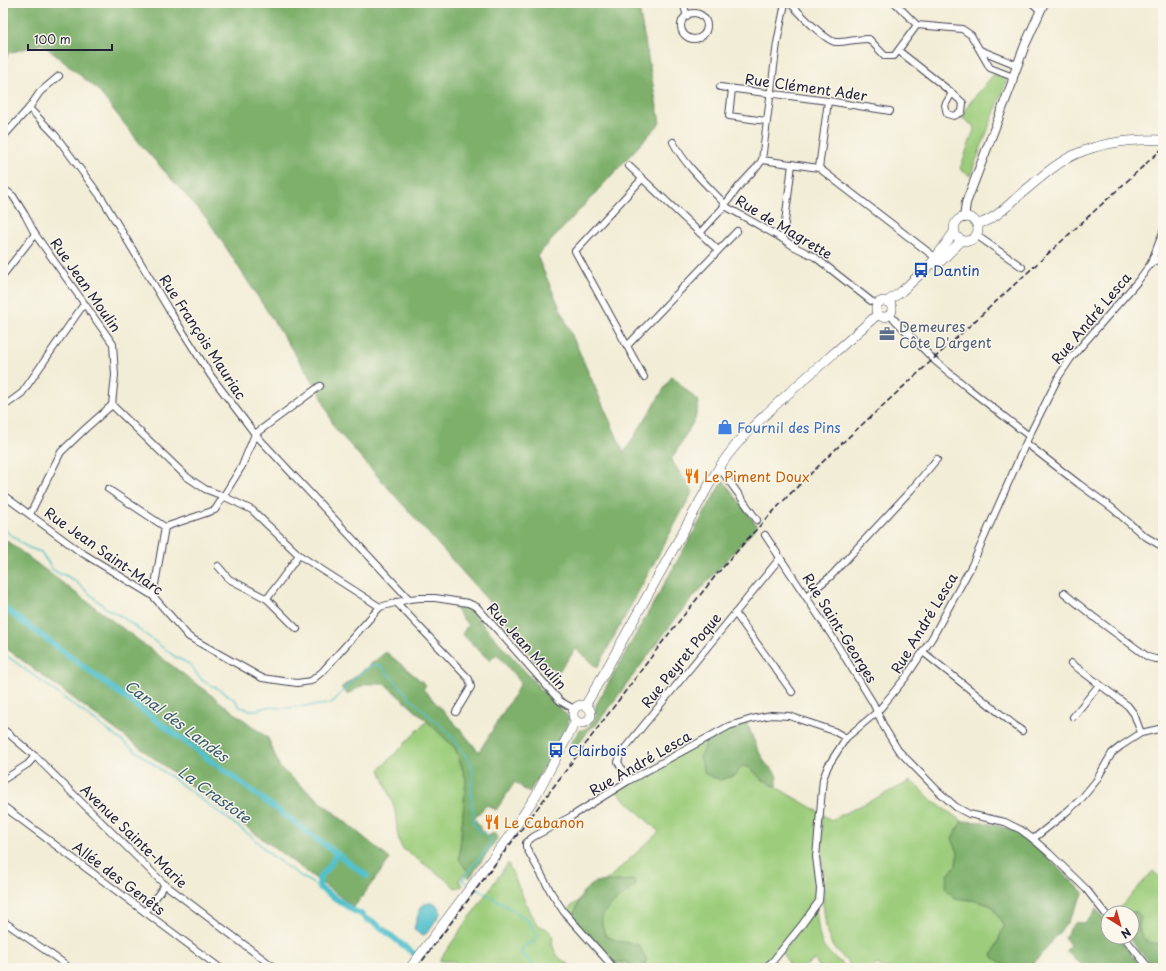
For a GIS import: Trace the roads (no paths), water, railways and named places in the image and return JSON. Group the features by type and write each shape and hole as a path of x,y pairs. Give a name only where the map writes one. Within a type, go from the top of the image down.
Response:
{"main road":[{"path":"977,224 992,218 1054,167 1075,154 1116,142 1163,140"},
{"path":"889,307 883,301 878,304 876,309 878,314 883,317 889,307 936,258 954,232 957,221 964,218 971,218 977,224 978,228 976,235 971,240 962,240 958,238 954,232"},
{"path":"889,307 929,273 962,240"},
{"path":"586,706 719,467 733,448 752,427 807,376 878,314"},
{"path":"580,705 588,707 590,712 589,718 585,722 576,721 573,716 574,709 580,705"},
{"path":"410,968 510,834 535,797 576,721"}],"street":[{"path":"683,3 687,16"},
{"path":"700,232 725,206 740,185 762,160 776,43 785,3"},
{"path":"790,3 827,39 836,42 862,38 869,39 885,56 894,56 917,25"},
{"path":"895,3 917,25 962,29 967,31 971,35 990,68 1012,77"},
{"path":"1032,3 1041,11"},
{"path":"964,218 966,203 1012,83 1012,77 1027,39 1044,3"},
{"path":"694,13 705,19 707,27 706,31 701,37 693,39 689,38 682,32 682,23 687,16 694,13"},
{"path":"980,50 1017,65"},
{"path":"899,51 952,93"},
{"path":"3,137 29,108 40,92 59,76"},
{"name":"Rue Clément Ader","path":"720,87 828,101 890,111"},
{"path":"732,89 729,116 766,121"},
{"path":"819,168 828,101"},
{"name":"Rue François Mauriac","path":"29,108 56,136 103,200 169,310 211,376 255,434 409,599"},
{"name":"Rue de Magrette","path":"673,142 687,165 725,206 783,238 793,246 822,262 871,301 878,304"},
{"path":"762,160 819,168 936,258"},
{"path":"783,238 792,164"},
{"path":"629,166 718,250"},
{"path":"642,179 574,252 644,377"},
{"name":"Rue Jean Moulin","path":"3,188 13,196 25,214 35,234 112,344 115,375 112,405"},
{"path":"627,346 737,231"},
{"name":"Rue André Lesca","path":"614,968 564,912 542,877 525,844 533,837 572,816 628,781 729,726 771,715 789,716 834,731 846,738 877,712 898,688 923,652 972,565 1029,436 1059,376 1071,358 1138,281 1151,263 1163,233"},
{"path":"3,275 35,234"},
{"path":"976,235 1022,267"},
{"name":"Rue André Lesca","path":"1151,263 1163,257"},
{"path":"3,407 22,393 84,304"},
{"path":"889,307 935,361 1029,436"},
{"path":"164,527 215,510 242,466 255,434 320,386"},
{"path":"30,514 61,452 112,405 187,477 205,489 224,496 252,510 299,555 380,607"},
{"path":"1026,443 1112,508 1142,535 1163,547"},
{"path":"806,596 830,577 911,490 937,459"},
{"path":"719,467 756,520"},
{"path":"108,488 164,527"},
{"name":"Rue Jean Saint-Marc","path":"3,495 79,551 153,596 189,637 262,678 297,683 312,681 380,607"},
{"path":"153,596 164,527"},
{"name":"Rue Saint-Georges","path":"765,535 850,665 873,703 884,727 898,750 952,803 969,814 1005,822 1021,830 1033,839 1086,889 1100,907"},
{"path":"267,599 299,555"},
{"name":"Rue Peyret Poque","path":"628,781 618,762 621,753 780,558"},
{"path":"218,566 229,579 267,599 297,629"},
{"path":"1064,593 1148,657 1163,659"},
{"name":"Rue Jean Moulin","path":"380,607 409,599 435,598 468,603 477,607 560,701 574,709"},
{"path":"396,602 469,679 471,687 456,712"},
{"path":"735,613 792,692"},
{"path":"923,652 1022,731"},
{"path":"1071,663 1128,706 1134,714 1141,733"},
{"path":"1073,716 1099,685"},
{"path":"1033,839 1082,798 1096,781 1112,753 1141,733 1163,728"},
{"name":"Avenue Sainte-Marie","path":"3,729 35,756 165,885 274,968"},
{"path":"764,968 772,962 801,926 819,900 820,889 816,857 822,779 828,766 846,738"},
{"path":"3,780 28,764 35,756"},
{"name":"Allée des Genêts","path":"3,806 220,968"},
{"path":"145,912 165,885"},
{"path":"3,921 69,968"},
{"path":"1130,945 1149,968"}],"water":[{"path":"430,903 436,904 440,910 440,914 427,933 423,935 414,929 421,907"}],"waterway":[{"path":"3,529 27,547 41,552 53,570 75,581 107,609 121,616 174,656 191,665 203,681 234,699 240,707 257,710 266,707 285,708 329,704 334,701 353,679 374,664 381,666 414,702 448,732 470,762 473,771 471,793 474,824 480,831 492,839 486,850 462,880 468,884"},
{"name":"Canal des Landes","path":"3,607 367,876"},
{"name":"La Crastote","path":"3,653 251,836 267,852 294,872 320,888"},
{"name":"La Crastote","path":"336,854 331,864 319,879 320,888 354,911 361,914 366,919 375,923 413,953"},
{"path":"475,888 527,919 538,936 532,943 523,947 521,952 535,968"}],"railway":[{"path":"1145,3 1163,7"},
{"path":"417,968 664,640 717,574 753,533 841,444 1163,148"}],"place":[{"name":"Dantin","path":"921,270"},
{"name":"Demeures Côte D'argent","path":"887,334"},
{"name":"Fournil des Pins","path":"725,427"},
{"name":"Le Piment Doux","path":"692,476"},
{"name":"Clairbois","path":"556,750"},
{"name":"Le Cabanon","path":"492,822"}]}
